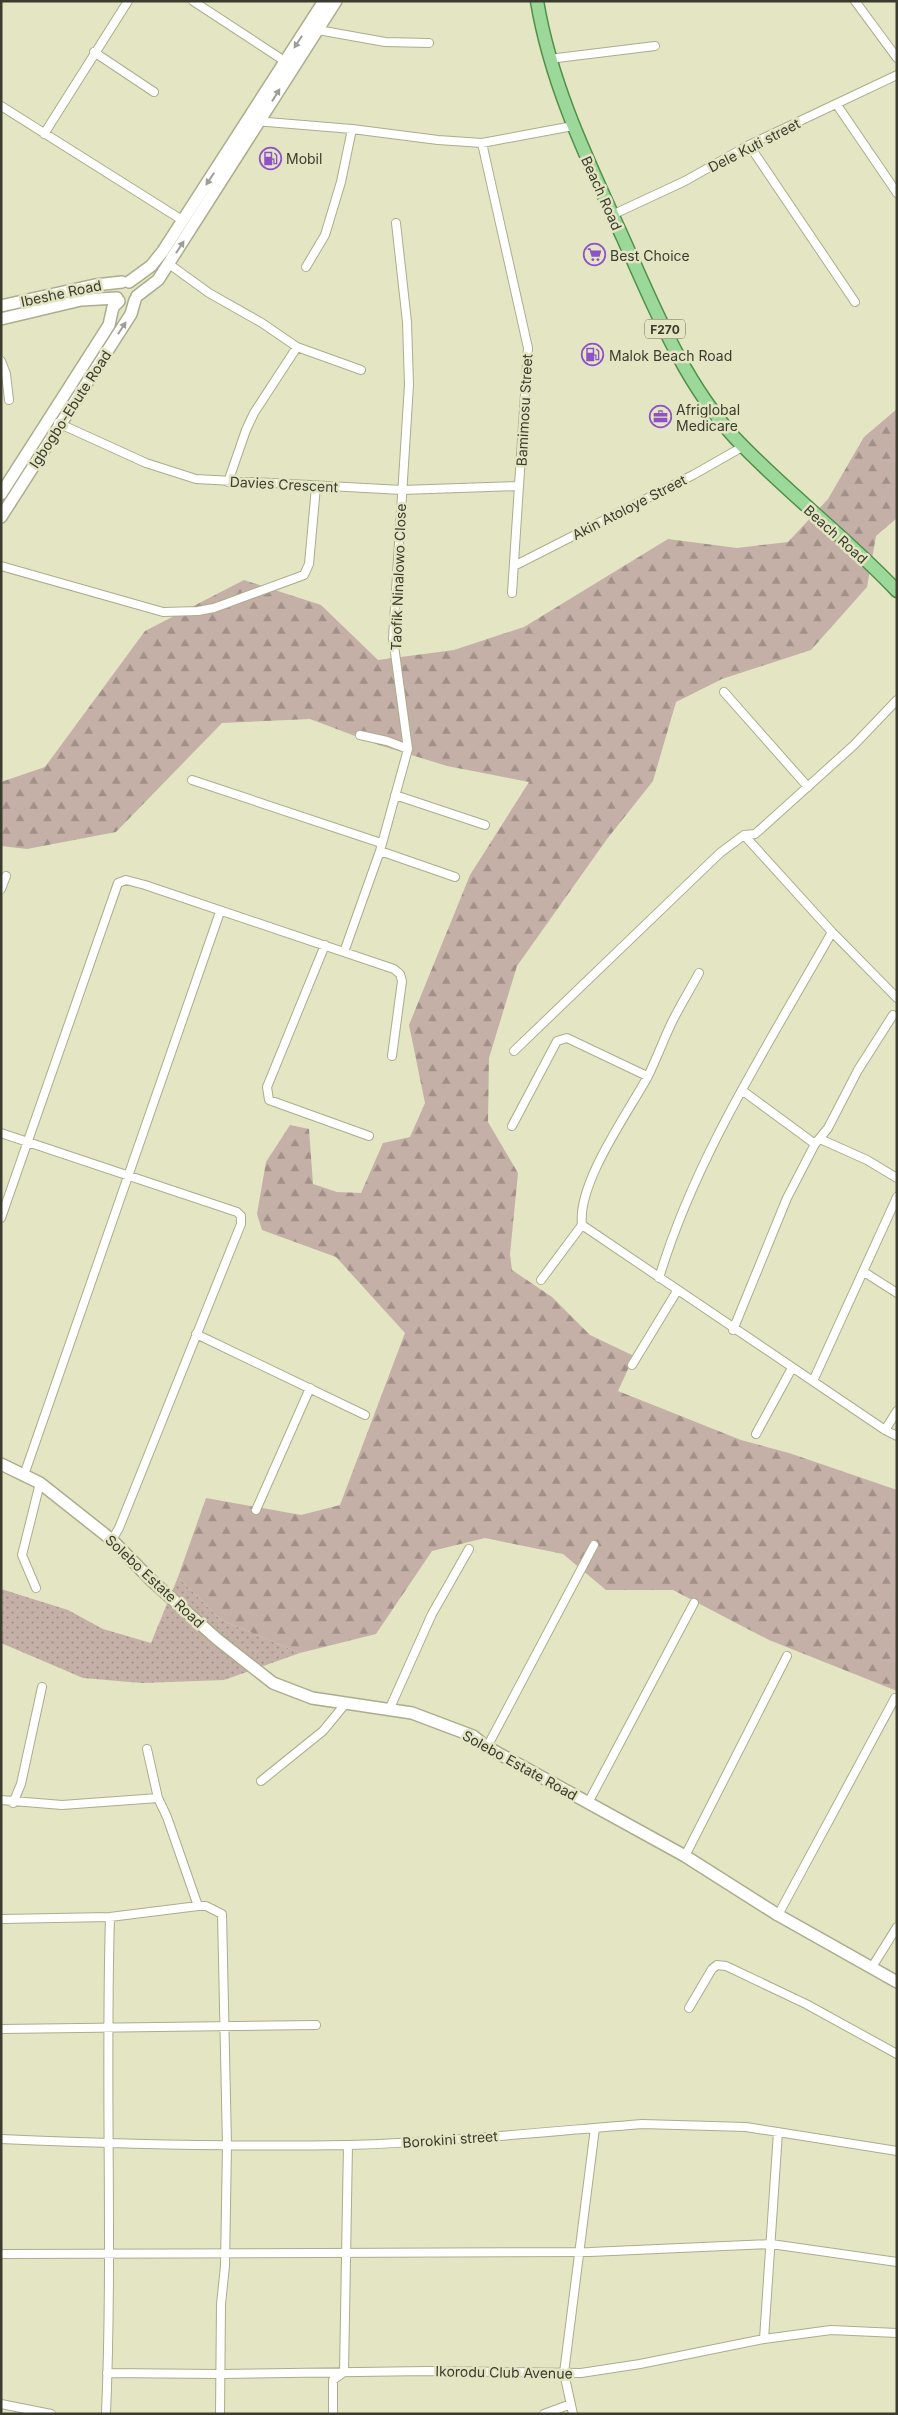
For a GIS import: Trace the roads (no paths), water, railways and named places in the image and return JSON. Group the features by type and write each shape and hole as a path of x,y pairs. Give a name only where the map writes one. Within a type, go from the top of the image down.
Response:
{"main road":[{"path":"324,1 286,62 254,120 158,280 129,304 118,300 116,291 126,282 151,266 163,251 182,220 254,120 318,30 336,1"},
{"name":"Beach Road","path":"537,1 549,59 573,126 612,215 684,367 730,430 777,481 897,591"},
{"path":"126,282 136,286 136,298"},
{"name":"Ibeshe Road","path":"1,306 95,285 126,282"},
{"name":"Igbogbo-Ebute Road","path":"1,517 131,314 136,298"},
{"name":"Ibeshe Road","path":"1,319 80,300 118,300"},
{"name":"Igbogbo-Ebute Road","path":"1,494 109,325 118,300"},
{"name":"Solebo Estate Road","path":"1,1464 40,1483 112,1540 152,1581 217,1639 273,1683 312,1698 412,1713 473,1736 488,1747 685,1856 778,1916 897,1982"}],"street":[{"path":"44,134 94,52 128,1"},
{"path":"193,1 286,62"},
{"path":"855,1 897,58"},
{"path":"318,30 385,42 429,43"},
{"path":"549,59 655,46"},
{"path":"94,52 154,92"},
{"name":"Dele Kuti street","path":"612,215 685,181 749,146 897,76"},
{"path":"837,104 894,184 897,193"},
{"path":"1,106 182,220"},
{"path":"254,120 482,143 573,126"},
{"path":"306,267 325,235 341,182 352,129"},
{"name":"Bamimosu Street","path":"482,143 528,348 512,592"},
{"path":"749,146 855,302"},
{"name":"Taofik Ninalowo Close","path":"344,952 380,847 408,749 393,638 409,385 409,354 396,223"},
{"path":"169,264 209,293 262,323 297,347 361,370"},
{"path":"228,482 254,413 297,347"},
{"path":"1,361 6,374 9,400"},
{"name":"Davies Crescent","path":"49,418 60,425 146,464 196,479 402,490 519,486"},
{"name":"Akin Atoloye Street","path":"514,566 744,446"},
{"path":"1,566 163,612 198,611 214,608 304,575 308,564 316,486"},
{"path":"724,692 808,787"},
{"path":"514,1051 720,853 744,834 755,834 854,745 897,700"},
{"path":"360,735 388,741 408,749"},
{"path":"192,780 380,847 455,877"},
{"path":"395,795 485,826"},
{"path":"744,834 832,932 897,998"},
{"path":"1,889 6,876"},
{"path":"1,1218 118,883 126,880 394,969 400,974 402,980 392,1056"},
{"path":"24,1475 126,1176 220,912"},
{"path":"659,1278 672,1234 695,1180 742,1091 832,932"},
{"path":"325,945 267,1087 269,1100 369,1136"},
{"path":"541,1280 582,1225 580,1212 585,1195 617,1126 648,1076 674,1018 699,973"},
{"path":"733,1330 787,1198 818,1141 837,1113 858,1070 893,1015"},
{"path":"512,1126 557,1041 561,1038 567,1038 648,1076"},
{"path":"742,1091 818,1141 867,1160 897,1176"},
{"path":"1,1133 237,1212 241,1216 241,1224 119,1528 112,1540"},
{"path":"813,1381 897,1197"},
{"path":"582,1225 733,1330 897,1436"},
{"path":"864,1272 897,1293"},
{"path":"632,1365 677,1291"},
{"path":"196,1334 365,1415"},
{"path":"756,1434 792,1368"},
{"path":"256,1510 310,1388"},
{"path":"885,1430 897,1411"},
{"path":"36,1588 22,1555 40,1483"},
{"path":"488,1747 594,1545"},
{"path":"389,1710 432,1614 469,1549"},
{"path":"588,1803 694,1604"},
{"path":"685,1856 787,1656"},
{"path":"13,1803 21,1784 42,1686"},
{"path":"778,1916 895,1698"},
{"path":"260,1781 323,1731 346,1703"},
{"path":"147,1749 158,1798 167,1817 198,1906"},
{"path":"1,1800 13,1803 62,1804 158,1798"},
{"path":"1,1919 110,1917 198,1906 206,1906 222,1914 228,2145 225,2253 221,2304 220,2414"},
{"path":"106,2414 110,2253 108,2027 110,1917"},
{"path":"872,1967 897,1928"},
{"path":"689,2008 712,1969 717,1965 726,1966 806,2004 897,2054"},
{"path":"1,2029 316,2025"},
{"name":"Borokini street","path":"1,2139 108,2144 348,2145 453,2140 666,2124 746,2127 897,2151"},
{"path":"573,2414 564,2373 581,2252 595,2128"},
{"path":"764,2339 778,2132"},
{"path":"333,2414 333,2380 344,2372 348,2145"},
{"path":"1,2254 581,2252 771,2244 897,2262"},
{"name":"Ikorodu Club Avenue","path":"107,2374 564,2373 599,2371 764,2339 831,2330 897,2333"},
{"path":"1,2404 51,2414"},
{"path":"544,2414 570,2404"}],"place":[{"name":"Mobil","path":"270,158"},
{"name":"Best Choice","path":"594,255"},
{"name":"Malok Beach Road","path":"593,355"},
{"name":"Afriglobal Medicare","path":"660,417"}]}
